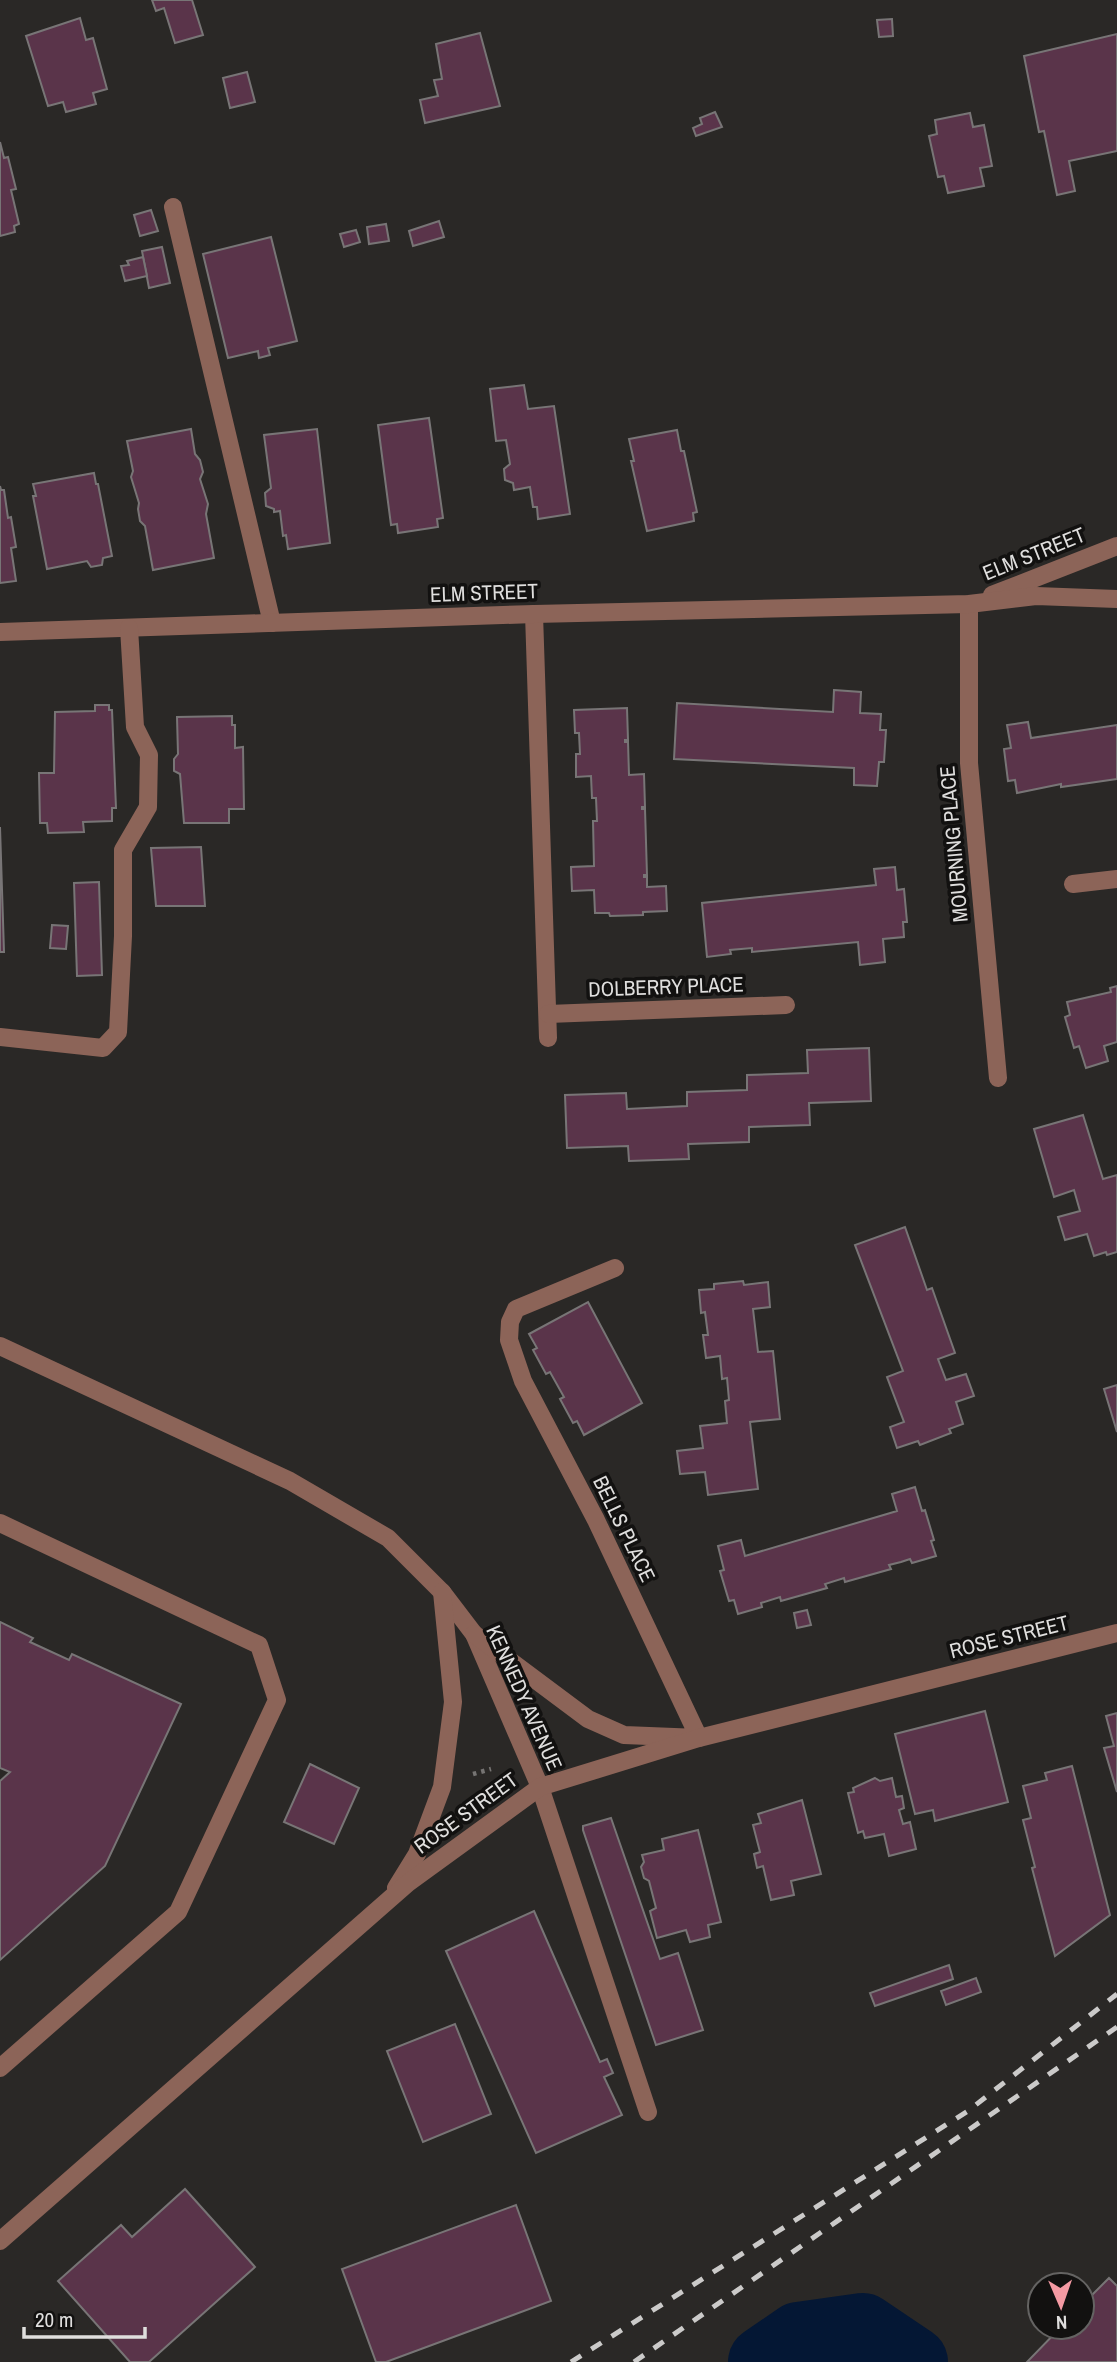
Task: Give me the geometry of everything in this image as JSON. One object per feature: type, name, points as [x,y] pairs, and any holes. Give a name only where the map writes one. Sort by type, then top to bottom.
[{"type":"street","points":[[173,207],[272,623]]},
{"type":"street","name":"ELM STREET","points":[[969,604],[1117,546]]},
{"type":"street","name":"ELM STREET","points":[[0,632],[534,614],[969,604],[1036,596],[1117,598]]},
{"type":"street","name":"MOURNING PLACE","points":[[969,604],[969,763],[998,1078]]},
{"type":"street","points":[[534,614],[548,1038]]},
{"type":"street","points":[[0,1037],[103,1048],[118,1032],[123,936],[123,850],[148,807],[149,755],[135,727],[129,628]]},
{"type":"street","points":[[1073,884],[1117,879]]},
{"type":"street","name":"DOLBERRY PLACE","points":[[548,1014],[786,1006]]},
{"type":"street","name":"BELLS PLACE","points":[[615,1268],[516,1309],[510,1322],[509,1340],[523,1381],[596,1520],[699,1738]]},
{"type":"street","name":"KENNEDY AVENUE","points":[[0,1346],[290,1481],[388,1538],[442,1592],[474,1634],[540,1787],[648,2112]]},
{"type":"street","points":[[0,1523],[259,1645],[277,1700],[178,1912],[0,2068]]},
{"type":"street","points":[[388,1901],[417,1854],[442,1787],[453,1702],[442,1592]]},
{"type":"street","name":"ROSE STREET","points":[[0,2241],[408,1883],[540,1787],[699,1738],[1117,1633]]},
{"type":"street","points":[[474,1634],[588,1719],[624,1735],[699,1738]]},
{"type":"building","points":[[152,0],[192,0],[203,35],[175,43],[164,8],[156,11]]},
{"type":"building","points":[[80,18],[86,40],[93,38],[107,89],[93,93],[96,104],[66,112],[63,102],[48,106],[26,36]]},
{"type":"building","points":[[892,19],[893,36],[879,37],[877,20]]},
{"type":"building","points":[[480,33],[500,106],[425,123],[420,100],[438,96],[434,80],[442,79],[436,44]]},
{"type":"building","points":[[1117,34],[1117,151],[1069,161],[1075,191],[1057,195],[1044,131],[1039,132],[1024,56]]},
{"type":"building","points":[[247,72],[255,102],[230,108],[223,78]]},
{"type":"building","points":[[715,112],[722,127],[696,136],[693,128],[702,124],[700,118]]},
{"type":"building","points":[[970,113],[973,127],[984,125],[992,166],[980,168],[984,186],[948,193],[944,176],[938,177],[929,136],[937,134],[935,120]]},
{"type":"building","points":[[0,142],[4,158],[8,157],[16,189],[11,190],[19,224],[14,226],[15,232],[0,236]]},
{"type":"building","points":[[151,210],[158,231],[140,236],[134,215]]},
{"type":"building","points":[[439,221],[444,237],[413,246],[409,231]]},
{"type":"building","points":[[386,224],[389,241],[369,244],[367,227]]},
{"type":"building","points":[[356,230],[360,242],[344,247],[340,234]]},
{"type":"building","points":[[271,237],[297,341],[268,348],[270,355],[259,358],[258,351],[228,358],[203,254]]},
{"type":"building","points":[[162,247],[170,283],[149,288],[142,251]]},
{"type":"building","points":[[143,257],[147,276],[125,281],[121,266],[129,265],[127,261]]},
{"type":"building","points":[[524,385],[528,409],[554,406],[570,514],[538,519],[530,487],[514,490],[513,483],[505,480],[504,469],[510,464],[506,440],[496,441],[490,389]]},
{"type":"building","points":[[429,418],[443,518],[437,519],[438,527],[398,533],[397,524],[391,525],[378,425]]},
{"type":"building","points":[[191,429],[195,454],[200,460],[203,472],[200,479],[208,504],[206,514],[214,558],[153,570],[145,526],[140,521],[139,503],[131,477],[133,471],[127,441]]},
{"type":"building","points":[[317,429],[330,543],[288,549],[286,535],[283,536],[280,511],[274,512],[274,509],[266,506],[265,493],[271,488],[264,435]]},
{"type":"building","points":[[677,430],[697,512],[693,513],[694,521],[647,531],[631,461],[634,461],[629,439]]},
{"type":"building","points":[[94,473],[112,556],[103,558],[102,565],[91,567],[87,561],[47,569],[33,484]]},
{"type":"building","points":[[0,486],[1,490],[4,490],[8,518],[11,517],[16,547],[11,548],[16,581],[0,583]]},
{"type":"building","points":[[834,690],[861,692],[860,713],[881,714],[880,730],[886,730],[884,762],[879,762],[877,786],[854,785],[854,768],[674,759],[677,703],[833,712]]},
{"type":"building","points":[[95,705],[109,705],[109,710],[112,710],[116,808],[112,808],[112,821],[83,822],[84,832],[48,833],[47,823],[40,823],[39,773],[54,773],[55,712],[95,711]]},
{"type":"building","points":[[627,708],[628,740],[625,742],[628,742],[629,775],[644,774],[645,807],[642,809],[645,809],[647,875],[644,877],[647,877],[647,887],[666,886],[667,911],[610,916],[609,913],[595,913],[594,890],[572,891],[571,867],[594,866],[593,821],[597,821],[591,776],[576,777],[576,754],[580,754],[579,733],[575,733],[574,710]]},
{"type":"building","points":[[232,716],[232,725],[235,725],[235,748],[243,747],[244,809],[229,809],[229,823],[184,823],[180,774],[174,771],[174,759],[178,754],[177,717]]},
{"type":"building","points":[[1028,722],[1031,738],[1117,725],[1117,779],[1061,787],[1061,784],[1017,793],[1015,780],[1008,781],[1004,749],[1011,748],[1007,725]]},
{"type":"building","points":[[0,827],[4,952],[0,952]]},
{"type":"building","points":[[201,847],[205,906],[156,906],[151,848]]},
{"type":"building","points":[[895,867],[897,890],[904,889],[907,922],[903,922],[904,937],[883,939],[885,962],[860,965],[858,942],[752,952],[752,948],[730,950],[731,954],[707,957],[702,903],[876,885],[874,869]]},
{"type":"building","points":[[99,882],[102,975],[77,976],[74,883]]},
{"type":"building","points":[[52,925],[68,926],[66,949],[50,948]]},
{"type":"building","points":[[1117,986],[1117,1042],[1104,1046],[1108,1061],[1086,1068],[1079,1046],[1074,1048],[1065,1017],[1070,1015],[1067,1002],[1111,992],[1110,988]]},
{"type":"building","points":[[869,1048],[871,1101],[809,1103],[810,1125],[749,1127],[749,1142],[688,1144],[689,1159],[629,1161],[628,1146],[567,1148],[565,1095],[626,1093],[627,1109],[687,1106],[687,1092],[747,1090],[747,1075],[808,1073],[807,1050]]},
{"type":"building","points":[[1083,1115],[1103,1179],[1117,1175],[1117,1252],[1107,1255],[1106,1252],[1094,1256],[1087,1234],[1065,1240],[1058,1217],[1080,1211],[1074,1190],[1054,1197],[1034,1129]]},
{"type":"building","points":[[905,1227],[927,1290],[932,1288],[955,1353],[938,1359],[946,1380],[966,1374],[974,1396],[956,1402],[963,1424],[949,1429],[951,1433],[920,1445],[918,1441],[897,1448],[890,1427],[904,1422],[887,1377],[903,1371],[855,1245]]},
{"type":"building","points":[[743,1281],[744,1285],[768,1282],[770,1307],[753,1309],[758,1352],[773,1351],[780,1419],[750,1422],[758,1489],[708,1495],[705,1472],[680,1474],[677,1451],[703,1448],[700,1426],[727,1423],[727,1378],[722,1379],[720,1356],[706,1358],[703,1335],[708,1335],[705,1312],[701,1313],[699,1290],[714,1289],[714,1284]]},
{"type":"building","points":[[588,1302],[642,1403],[584,1435],[577,1421],[573,1423],[560,1399],[564,1397],[550,1372],[546,1374],[533,1350],[537,1348],[529,1334]]},
{"type":"building","points":[[1117,1385],[1117,1432],[1104,1389]]},
{"type":"building","points":[[915,1487],[922,1511],[925,1510],[936,1556],[912,1563],[910,1559],[889,1565],[891,1569],[845,1582],[844,1578],[825,1584],[827,1588],[781,1601],[780,1597],[761,1603],[762,1607],[738,1614],[734,1600],[729,1601],[720,1571],[724,1570],[718,1546],[741,1540],[745,1556],[897,1511],[892,1494]]},
{"type":"building","points":[[807,1610],[811,1625],[797,1628],[794,1613]]},
{"type":"building","points":[[0,1622],[33,1638],[30,1642],[69,1660],[72,1654],[181,1704],[105,1866],[0,1960],[0,1781],[10,1772],[0,1768]]},
{"type":"building","points":[[985,1711],[1008,1802],[935,1821],[933,1810],[915,1814],[895,1734]]},
{"type":"building","points":[[1117,1713],[1117,1792],[1104,1748],[1114,1746],[1106,1716]]},
{"type":"building","points":[[310,1764],[359,1788],[334,1844],[284,1822]]},
{"type":"building","points":[[1072,1766],[1110,1915],[1055,1956],[1032,1868],[1035,1867],[1023,1820],[1031,1818],[1023,1786],[1047,1780],[1045,1773]]},
{"type":"building","points":[[875,1778],[880,1781],[892,1778],[896,1797],[902,1796],[904,1808],[899,1810],[903,1824],[910,1822],[916,1849],[889,1856],[884,1834],[865,1838],[863,1831],[858,1833],[848,1793]]},
{"type":"building","points":[[802,1800],[821,1874],[791,1881],[794,1895],[771,1900],[763,1866],[757,1868],[754,1854],[760,1852],[753,1825],[761,1823],[758,1814]]},
{"type":"building","points":[[611,1818],[660,1959],[678,1953],[703,2030],[656,2045],[583,1830],[583,1826]]},
{"type":"building","points":[[698,1830],[721,1922],[708,1925],[710,1937],[690,1942],[686,1930],[657,1938],[650,1911],[656,1908],[649,1881],[644,1878],[641,1867],[644,1862],[642,1855],[664,1850],[662,1839]]},
{"type":"building","points":[[534,1911],[600,2062],[607,2059],[613,2073],[604,2077],[622,2115],[536,2153],[446,1951]]},
{"type":"building","points":[[949,1965],[953,1979],[875,2006],[870,1993]]},
{"type":"building","points":[[976,1978],[981,1992],[946,2005],[941,1991]]},
{"type":"building","points":[[455,2024],[491,2114],[423,2142],[387,2051]]},
{"type":"building","points":[[185,2189],[255,2267],[149,2362],[130,2362],[58,2281],[121,2225],[132,2237]]},
{"type":"building","points":[[516,2205],[551,2301],[386,2362],[376,2362],[342,2269]]},
{"type":"building","points":[[1109,2278],[1117,2286],[1117,2362],[1027,2362],[1047,2341],[1096,2341],[1096,2291]]},
{"type":"waterway","points":[[764,2362],[799,2338],[863,2329],[912,2362]]},
{"type":"railway","points":[[571,2362],[968,2111],[1117,1994]]},
{"type":"railway","points":[[634,2362],[1117,2027]]}]
